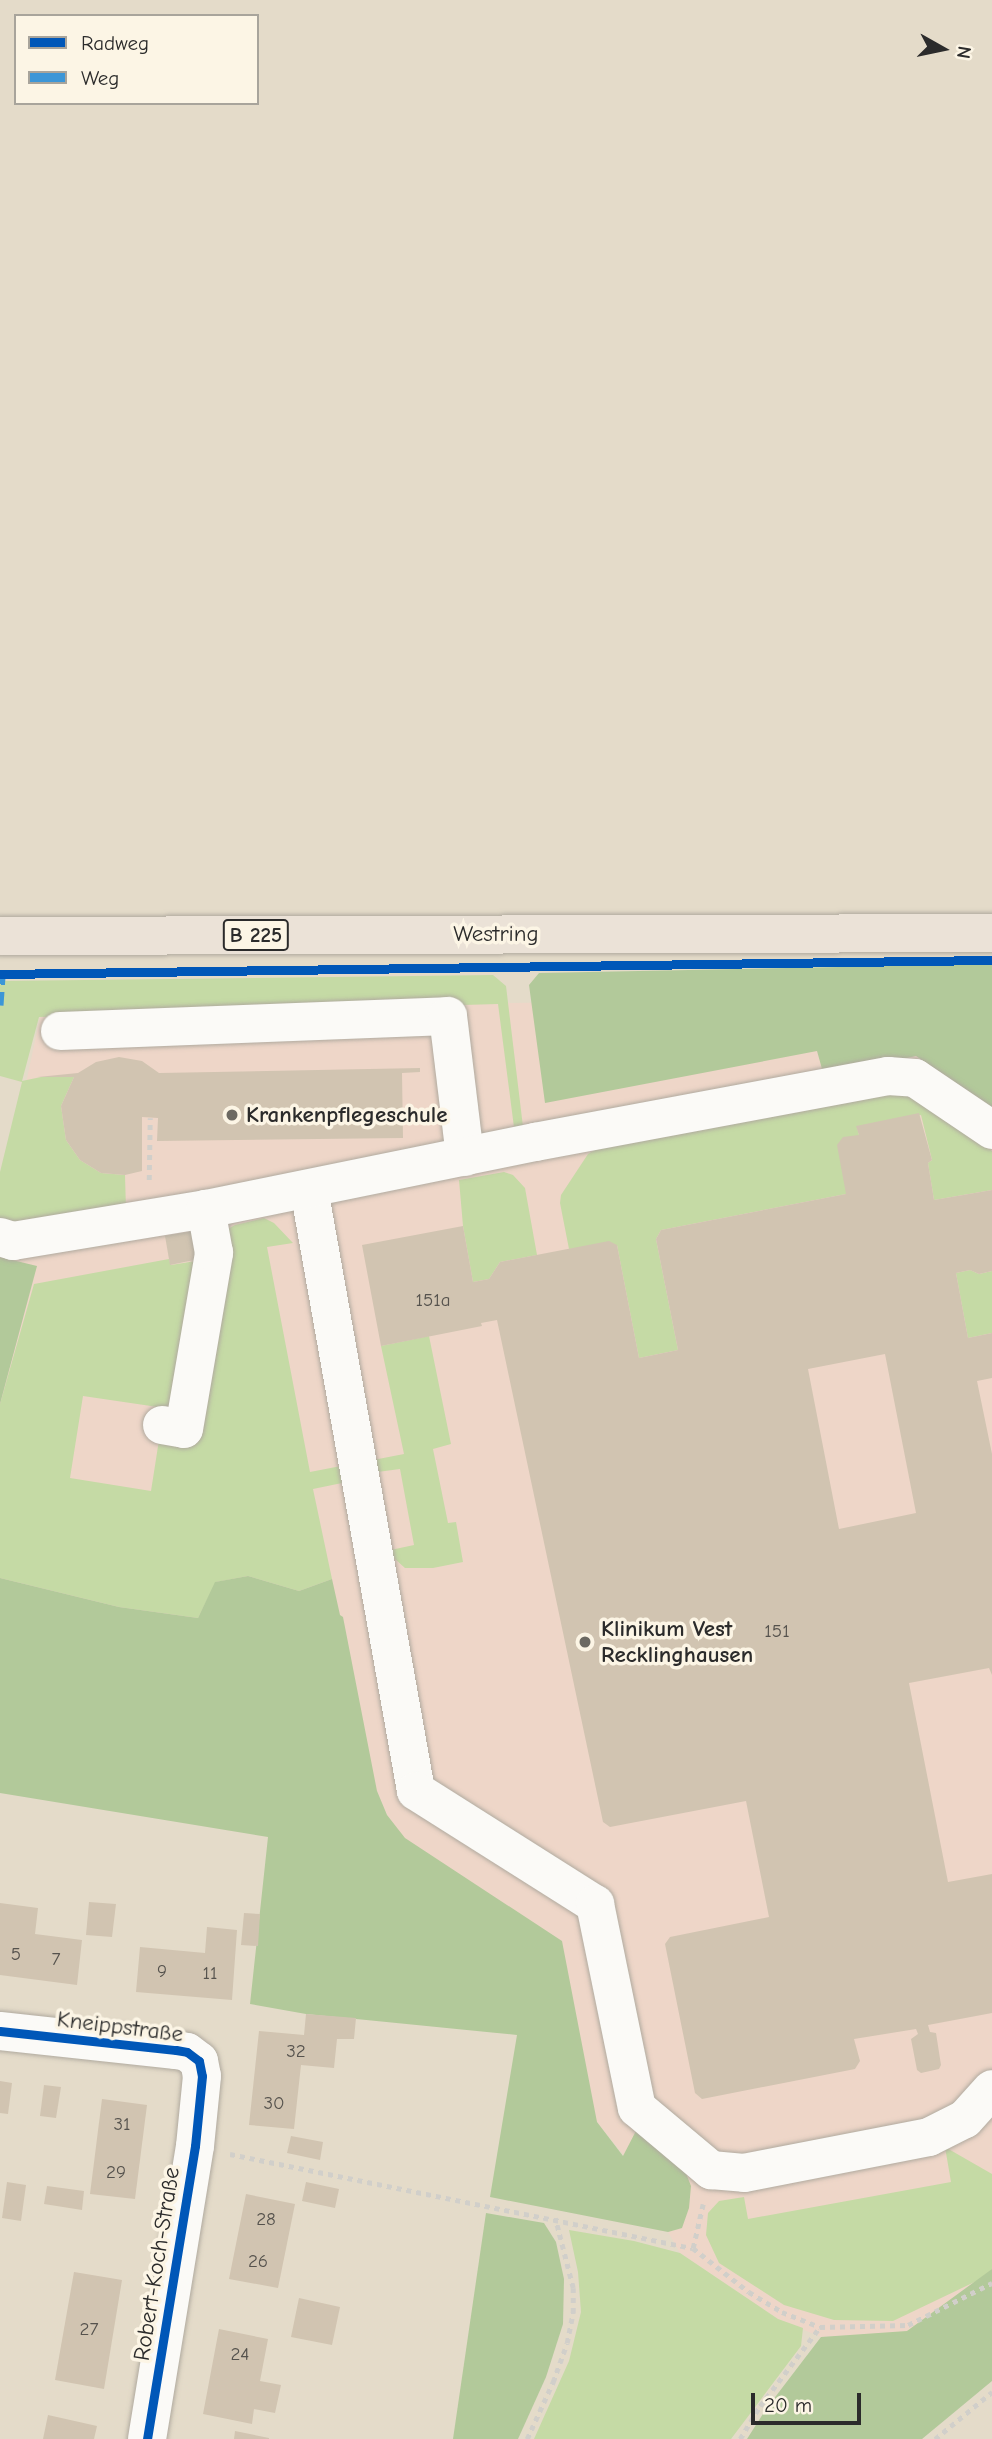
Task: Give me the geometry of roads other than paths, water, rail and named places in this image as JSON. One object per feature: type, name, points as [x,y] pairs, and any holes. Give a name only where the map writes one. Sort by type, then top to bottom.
[{"type":"main road","name":"Westring","points":[[0,936],[992,933]]},
{"type":"street","points":[[60,1031],[448,1016],[465,1157]]},
{"type":"street","points":[[0,1237],[13,1241],[206,1209],[888,1076],[915,1078],[992,1130]]},
{"type":"street","points":[[309,1189],[416,1791],[595,1904],[637,2108],[710,2170],[744,2173],[929,2137],[965,2119],[992,2089]]},
{"type":"street","points":[[162,1425],[184,1430],[214,1253],[206,1209]]},
{"type":"street","name":"Kneippstraße","points":[[0,2031],[187,2052],[200,2061],[200,2095]]},
{"type":"street","name":"Robert-Koch-Straße","points":[[147,2439],[195,2147],[200,2095]]},
{"type":"place","name":"Krankenpflegeschule","points":[[232,1115]]},
{"type":"place","name":"Klinikum Vest Recklinghausen","points":[[585,1642]]}]
